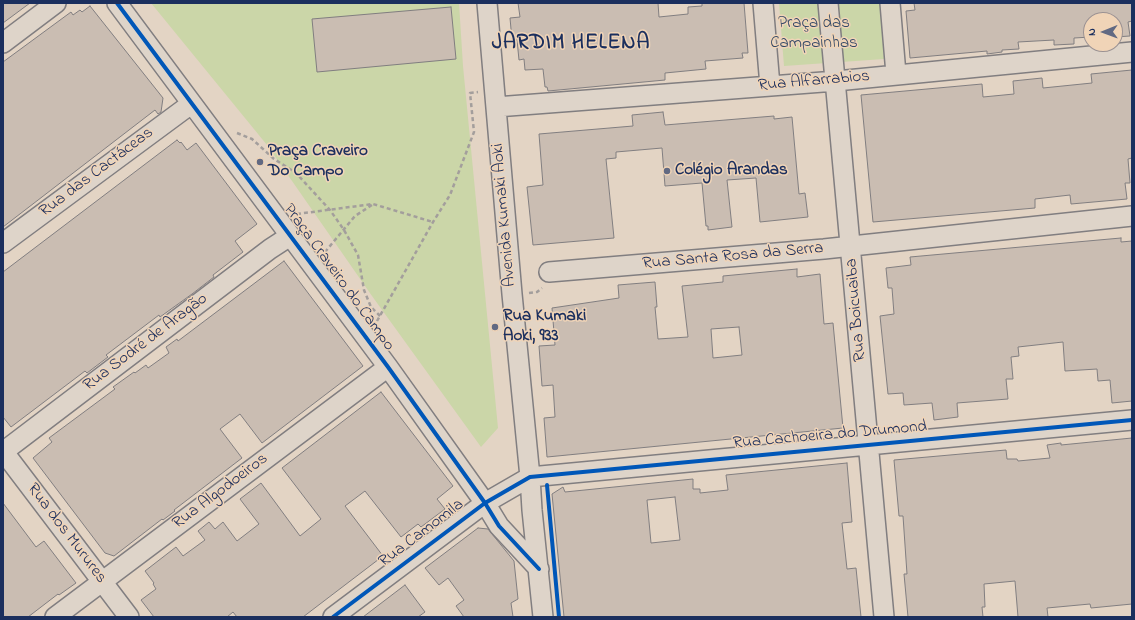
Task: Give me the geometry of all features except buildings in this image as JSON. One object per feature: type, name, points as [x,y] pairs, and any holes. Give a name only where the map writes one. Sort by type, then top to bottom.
[{"type":"street","points":[[3,43],[56,3]]},
{"type":"street","name":"Praça Craveiro do Campo","points":[[117,3],[388,367],[499,526],[539,569]]},
{"type":"street","name":"Avenida Kumaki Aoki","points":[[487,3],[512,294],[543,617]]},
{"type":"street","points":[[763,3],[770,86]]},
{"type":"street","name":"Rua Boicuaiba","points":[[828,3],[884,617]]},
{"type":"street","points":[[890,3],[896,74]]},
{"type":"street","name":"Rua Alfarrabios","points":[[495,99],[770,86],[1132,52]]},
{"type":"street","name":"Rua das Cactáceas","points":[[3,243],[191,104]]},
{"type":"street","name":"Rua Santa Rosa da Serra","points":[[549,272],[851,246],[1132,216]]},
{"type":"street","name":"Rua Sodré de Aragão","points":[[3,452],[290,236]]},
{"type":"street","name":"Rua Algodoeiros","points":[[54,617],[103,582],[388,367]]},
{"type":"street","name":"Rua Cachoeira do Drumond","points":[[530,477],[1132,420]]},
{"type":"street","name":"Rua dos Murures","points":[[3,452],[129,617]]},
{"type":"street","name":"Rua Camomila","points":[[333,617],[484,503],[530,477]]},
{"type":"path","points":[[367,339],[450,194],[474,132],[470,93],[495,99]]},
{"type":"path","points":[[236,133],[252,139],[274,159],[296,173],[330,210],[344,230],[358,256],[364,290],[371,307],[380,316]]},
{"type":"path","points":[[277,217],[373,204],[433,222]]},
{"type":"path","points":[[313,266],[355,216],[373,204]]},
{"type":"path","points":[[512,294],[537,292],[543,287],[545,275],[549,272]]},
{"type":"green space","name":"Praça Craveiro do Campo","points":[[151,3],[459,3],[463,66],[498,428],[481,447],[372,296],[267,145]]},
{"type":"green space","name":"Praça das Campainhas","points":[[779,3],[880,3],[884,59],[784,66]]},
{"type":"cycle path","points":[[117,3],[388,367],[485,503],[499,526],[539,569]]},
{"type":"cycle path","points":[[333,617],[485,503],[530,477],[1132,420]]},
{"type":"cycle path","points":[[547,485],[559,617]]},
{"type":"place","name":"Praça Craveiro Do Campo","points":[[260,162]]},
{"type":"place","name":"Colégio Arandas","points":[[667,171]]},
{"type":"place","name":"Rua Kumaki Aoki, 933","points":[[495,327]]},
{"type":"district","name":"JARDIM HELENA","points":[[571,45]]}]
